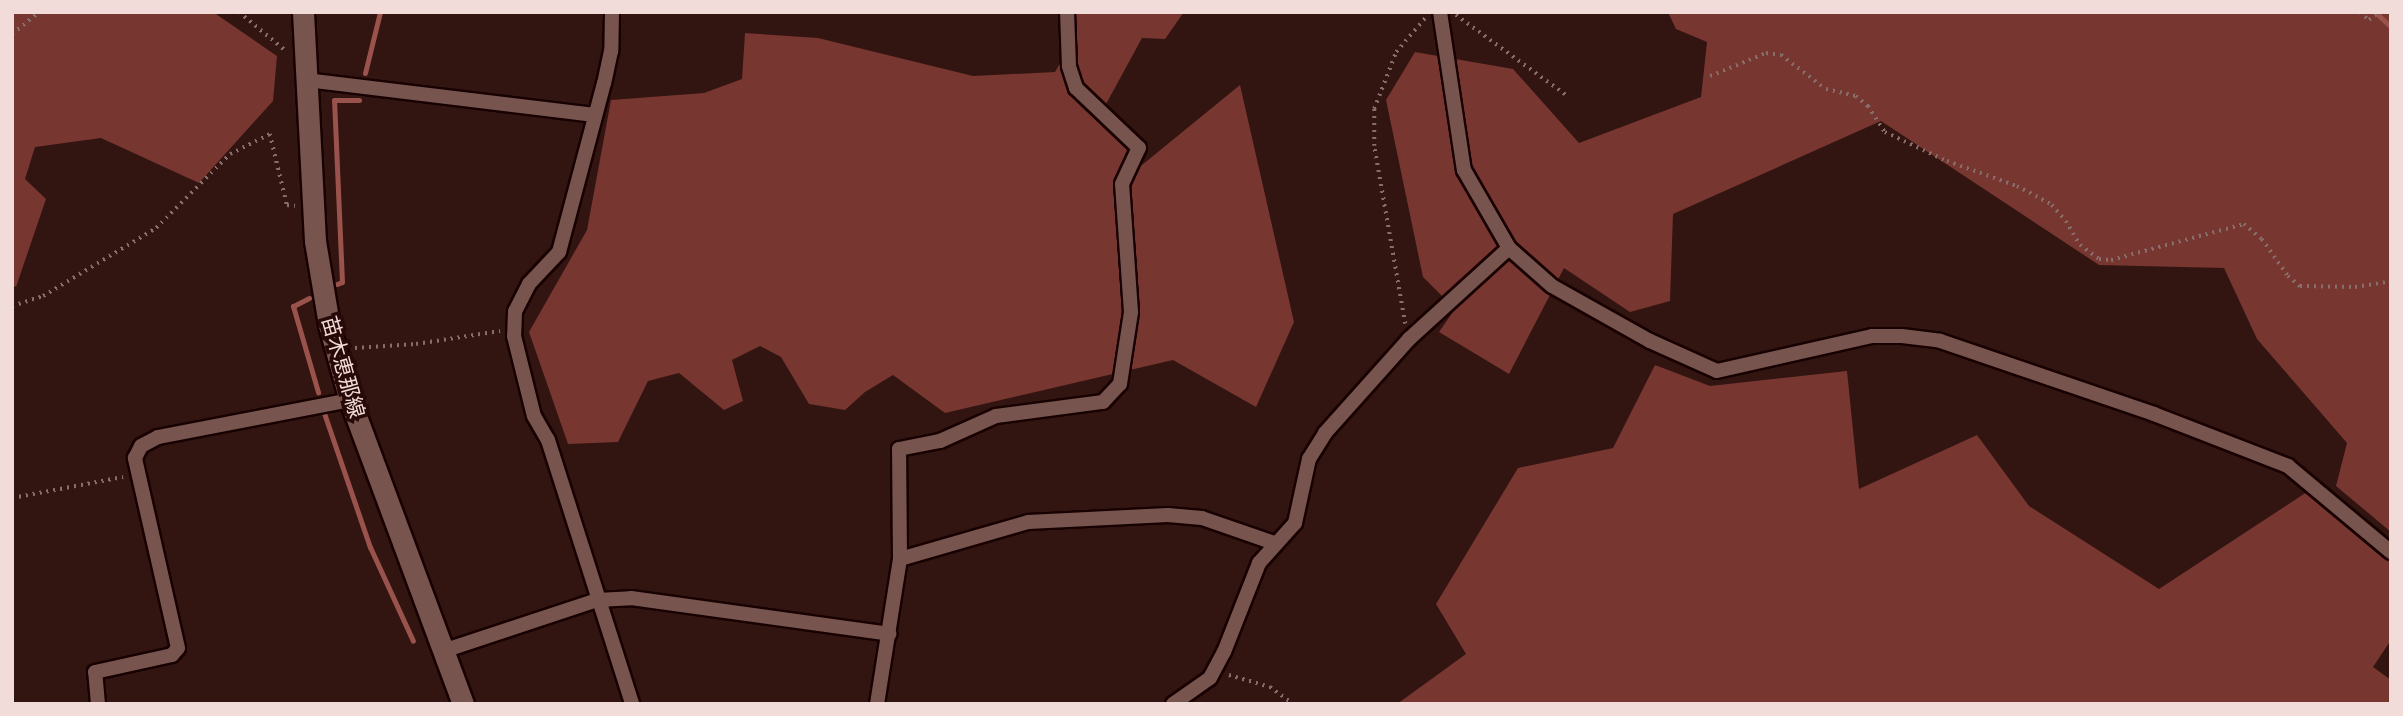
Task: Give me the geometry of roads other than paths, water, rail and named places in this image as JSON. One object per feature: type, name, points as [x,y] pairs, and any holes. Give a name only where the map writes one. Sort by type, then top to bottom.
[{"type":"main road","name":"苗木恵那線","points":[[303,12],[315,241],[336,353],[350,400],[463,704]]},
{"type":"street","points":[[612,12],[611,51],[583,169],[559,252],[529,284],[515,311],[514,331],[522,376],[534,416],[548,440],[632,704]]},
{"type":"street","points":[[877,704],[900,559],[899,449],[940,441],[996,416],[1103,402],[1120,384],[1131,312],[1122,184],[1139,148],[1076,88],[1069,66],[1067,12]]},
{"type":"street","points":[[1440,12],[1464,170],[1509,248],[1552,286],[1650,341],[1717,371],[1871,336],[1902,335],[1940,341],[2154,414],[2288,466],[2391,552]]},
{"type":"street","points":[[306,80],[594,115]]},
{"type":"street","points":[[1173,704],[1204,683],[1214,672],[1259,563],[1274,543],[1290,532],[1295,523],[1309,459],[1315,446],[1409,339],[1509,248]]},
{"type":"street","points":[[98,704],[95,672],[172,655],[178,649],[135,457],[141,446],[158,437],[350,400]]},
{"type":"street","points":[[900,559],[1028,522],[1168,515],[1202,518],[1274,543]]},
{"type":"street","points":[[443,651],[597,600],[631,598],[890,634]]},
{"type":"waterway","points":[[365,73],[380,12]]},
{"type":"waterway","points":[[2375,12],[2391,27]]},
{"type":"waterway","points":[[337,284],[342,282],[334,100],[359,100]]},
{"type":"waterway","points":[[309,298],[293,306],[318,392]]},
{"type":"waterway","points":[[324,413],[370,547],[413,641]]}]
